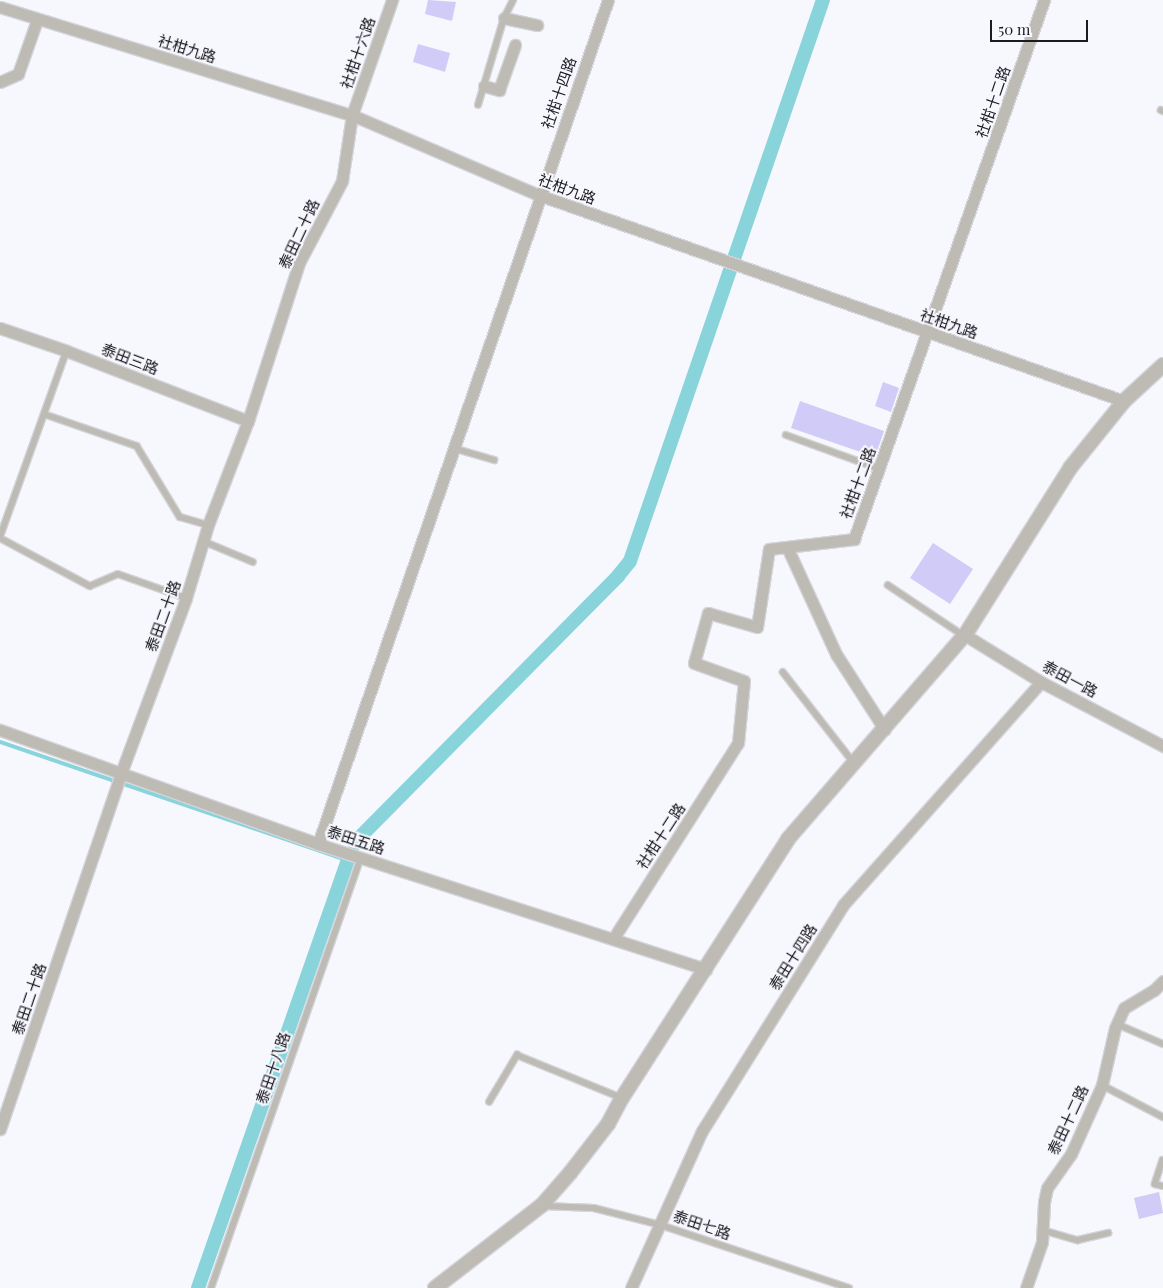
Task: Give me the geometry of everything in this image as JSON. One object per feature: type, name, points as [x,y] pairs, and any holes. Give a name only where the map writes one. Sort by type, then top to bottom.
[{"type":"street","name":"社柑十六路","points":[[352,115],[392,0]]},
{"type":"street","name":"社柑十四路","points":[[318,844],[539,195],[608,0]]},
{"type":"street","name":"社柑十二路","points":[[613,939],[738,744],[744,682],[694,663],[708,613],[757,627],[770,549],[854,539],[1044,0]]},
{"type":"street","name":"社柑九路","points":[[0,7],[37,20],[352,115],[539,195],[1124,401]]},
{"type":"street","points":[[504,18],[537,25]]},
{"type":"street","points":[[0,82],[18,74],[37,20]]},
{"type":"street","points":[[484,86],[499,90],[515,46]]},
{"type":"street","name":"泰田二十路","points":[[0,1129],[121,773],[186,598],[208,525],[248,421],[299,263],[342,180],[352,115]]},
{"type":"street","name":"泰田三路","points":[[0,328],[67,351],[248,421]]},
{"type":"street","points":[[435,1288],[542,1206],[608,1124],[622,1098],[788,839],[885,730],[965,635],[1070,468],[1124,401],[1163,365]]},
{"type":"street","points":[[787,547],[836,654],[885,730]]},
{"type":"street","name":"泰田一路","points":[[965,635],[1040,682],[1163,746]]},
{"type":"street","name":"泰田十四路","points":[[630,1288],[661,1225],[702,1131],[843,905],[1040,682]]},
{"type":"street","name":"泰田五路","points":[[0,730],[318,844],[706,969]]},
{"type":"street","name":"泰田十二路","points":[[1026,1288],[1042,1242],[1047,1188],[1071,1154],[1102,1085],[1117,1024],[1124,1008],[1154,990],[1163,981]]},
{"type":"lane","points":[[478,105],[504,18],[513,0]]},
{"type":"lane","points":[[67,351],[0,538],[90,586],[118,574],[186,598]]},
{"type":"lane","points":[[44,414],[136,446],[180,517],[208,525]]},
{"type":"lane","points":[[786,435],[880,469]]},
{"type":"lane","points":[[453,448],[494,460]]},
{"type":"lane","points":[[203,541],[253,562]]},
{"type":"lane","points":[[888,585],[965,635]]},
{"type":"lane","points":[[783,672],[855,764]]},
{"type":"lane","name":"泰田十八路","points":[[211,1288],[361,858]]},
{"type":"lane","points":[[1117,1024],[1163,1044]]},
{"type":"lane","points":[[489,1102],[517,1055],[622,1098]]},
{"type":"lane","points":[[1102,1085],[1163,1117]]},
{"type":"lane","points":[[1163,1160],[1155,1184],[1163,1186]]},
{"type":"lane","name":"泰田七路","points":[[542,1206],[594,1208],[661,1225],[849,1288]]},
{"type":"lane","points":[[1042,1230],[1078,1240],[1108,1233]]},
{"type":"building","points":[[428,0],[456,2],[452,21],[425,14]]},
{"type":"building","points":[[418,44],[450,53],[445,72],[413,62]]},
{"type":"building","points":[[883,382],[899,388],[891,412],[875,406]]},
{"type":"building","points":[[800,401],[884,431],[875,457],[791,428]]},
{"type":"building","points":[[933,543],[973,569],[950,604],[910,578]]},
{"type":"building","points":[[1159,1192],[1163,1213],[1139,1219],[1134,1198]]},
{"type":"waterway","points":[[355,844],[618,576],[630,561],[823,0]]},
{"type":"waterway","points":[[0,742],[347,860]]},
{"type":"waterway","points":[[198,1288],[348,859]]}]
